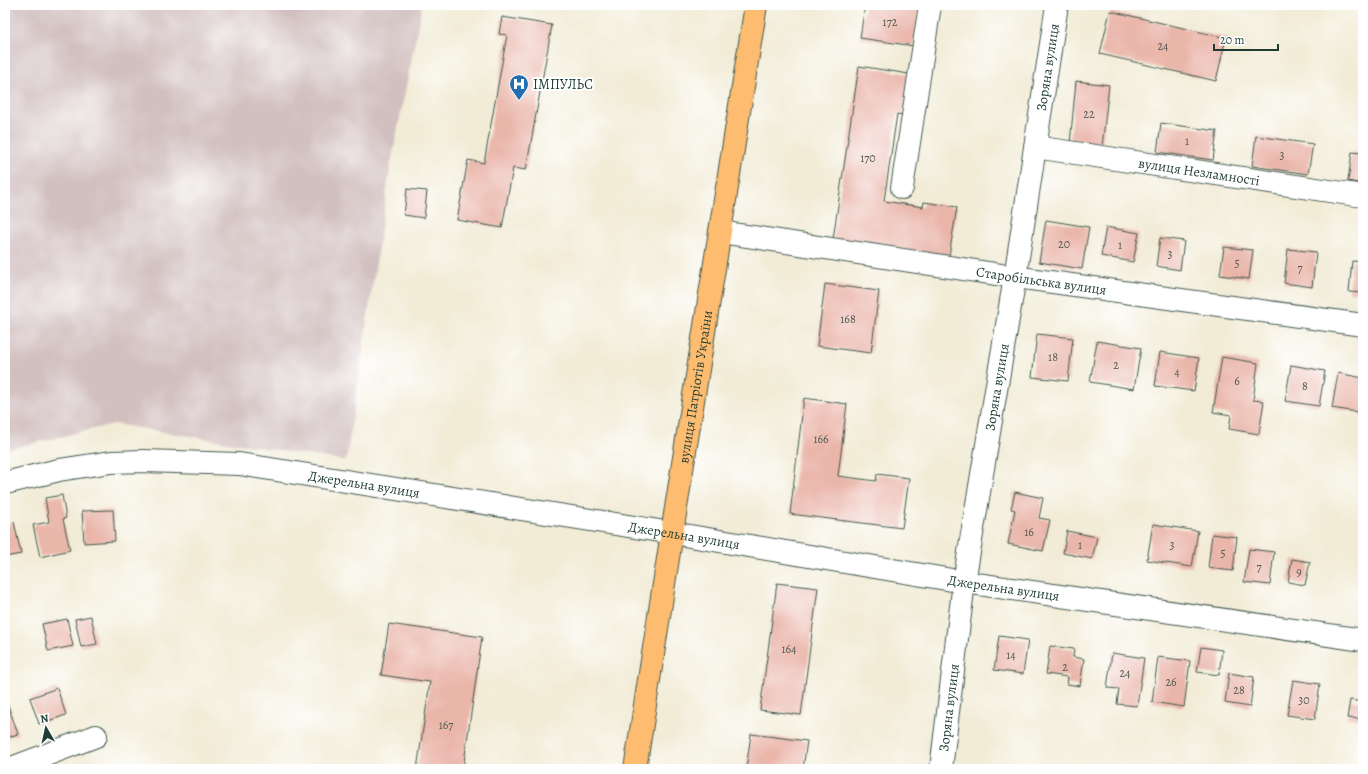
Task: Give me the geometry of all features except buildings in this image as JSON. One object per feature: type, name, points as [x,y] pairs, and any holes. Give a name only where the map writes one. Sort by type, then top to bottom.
[{"type":"main road","name":"вулиця Патріотів України","points":[[635,769],[756,5]]},
{"type":"street","points":[[902,188],[930,5]]},
{"type":"street","name":"Зоряна вулиця","points":[[941,769],[964,582],[1015,277],[1057,5]]},
{"type":"street","name":"вулиця Незламності","points":[[1035,147],[1363,196]]},
{"type":"street","name":"Старобільська вулиця","points":[[720,232],[1015,277],[1363,325]]},
{"type":"street","name":"Джерельна вулиця","points":[[5,483],[59,470],[111,462],[144,461],[239,464],[672,533],[964,582],[1363,640]]},
{"type":"street","points":[[9,769],[96,736]]},
{"type":"shaded area","points":[[5,5],[422,5],[391,163],[346,461],[114,424],[5,450]]},
{"type":"place","name":"ІМПУЛЬС","points":[[519,101]]}]
